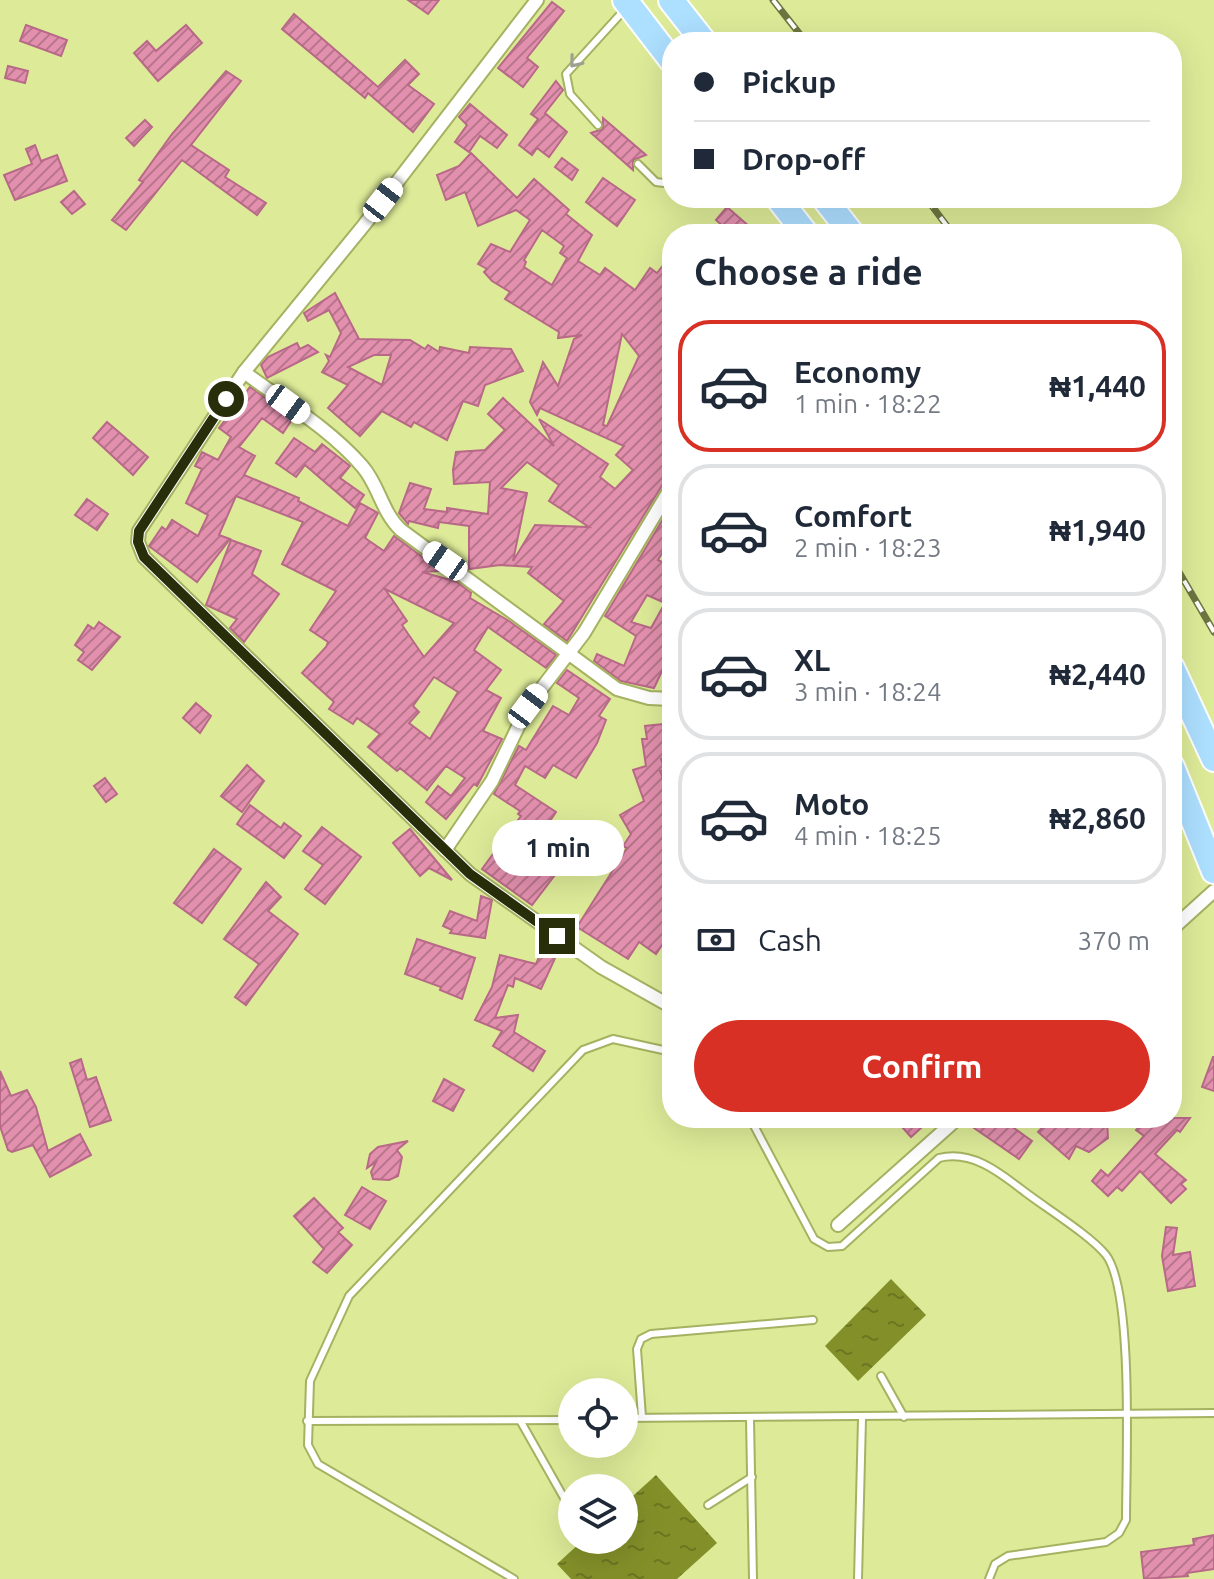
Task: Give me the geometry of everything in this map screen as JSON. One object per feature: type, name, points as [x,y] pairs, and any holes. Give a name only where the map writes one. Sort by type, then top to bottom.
[{"type":"highway","points":[[671,0],[696,32]]},
{"type":"highway","points":[[627,2],[662,48]]},
{"type":"highway","points":[[786,208],[798,224]]},
{"type":"highway","points":[[832,208],[844,224]]},
{"type":"highway","points":[[1182,690],[1214,759]]},
{"type":"highway","points":[[1182,792],[1214,871]]},
{"type":"street","points":[[537,0],[374,213],[244,372],[139,531],[141,549],[144,557],[470,874],[601,967],[662,1001]]},
{"type":"street","points":[[244,372],[331,435],[363,467],[375,483],[391,521],[401,530],[617,689],[662,699]]},
{"type":"street","points":[[445,850],[499,768],[528,706],[567,655],[662,502]]},
{"type":"street","points":[[1182,920],[1214,891]]},
{"type":"street","points":[[838,1225],[947,1128]]},
{"type":"lane","points":[[598,125],[570,94],[566,74],[627,2]]},
{"type":"lane","points":[[638,164],[656,182],[662,183]]},
{"type":"lane","points":[[514,1579],[318,1464],[308,1445],[310,1381],[349,1296],[583,1050],[613,1039],[662,1050]]},
{"type":"lane","points":[[755,1128],[814,1239],[828,1247],[842,1246],[939,1158],[956,1154],[979,1161],[1006,1177],[1107,1256],[1123,1299],[1126,1520],[1119,1533],[1106,1542],[1008,1556],[995,1564],[989,1579]]},
{"type":"lane","points":[[642,1417],[637,1349],[641,1339],[651,1334],[813,1320]]},
{"type":"lane","points":[[881,1376],[904,1417]]},
{"type":"lane","points":[[638,1417],[862,1419],[1214,1413]]},
{"type":"lane","points":[[750,1419],[753,1579]]},
{"type":"lane","points":[[858,1579],[862,1419]]},
{"type":"lane","points":[[307,1421],[558,1421]]},
{"type":"lane","points":[[521,1422],[558,1487]]},
{"type":"lane","points":[[708,1505],[752,1477]]},
{"type":"water","points":[[891,1279],[926,1315],[858,1381],[825,1346]]},
{"type":"water","points":[[656,1475],[717,1543],[677,1579],[571,1579],[557,1564],[568,1554],[638,1554],[638,1491]]},
{"type":"building","points":[[408,0],[439,0],[428,14]]},
{"type":"building","points":[[552,2],[564,11],[527,58],[538,67],[523,87],[498,68]]},
{"type":"building","points":[[294,14],[378,87],[405,60],[419,74],[408,85],[434,104],[413,132],[368,93],[365,98],[282,29]]},
{"type":"building","points":[[26,25],[67,40],[61,56],[20,41]]},
{"type":"building","points":[[186,25],[202,43],[158,81],[134,53],[147,41],[156,51]]},
{"type":"building","points":[[8,66],[28,71],[25,83],[5,78]]},
{"type":"building","points":[[226,71],[241,81],[191,145],[229,170],[225,177],[266,203],[257,215],[182,160],[126,230],[112,220],[143,182],[139,180],[172,134]]},
{"type":"building","points":[[556,81],[563,90],[545,113],[567,132],[549,157],[537,148],[532,155],[519,145],[538,119],[531,114]]},
{"type":"building","points":[[470,104],[507,135],[497,148],[480,136],[469,152],[455,142],[467,125],[459,117]]},
{"type":"building","points":[[603,118],[646,155],[633,160],[633,170],[591,133],[603,129]]},
{"type":"building","points":[[145,120],[152,127],[134,146],[126,138]]},
{"type":"building","points":[[35,145],[41,161],[57,155],[67,181],[15,200],[4,175],[32,164],[26,149]]},
{"type":"building","points":[[471,153],[517,198],[534,179],[569,210],[566,214],[592,235],[578,261],[600,275],[605,268],[635,290],[650,268],[657,273],[662,267],[662,485],[567,641],[544,624],[564,601],[528,573],[532,567],[500,565],[469,569],[469,526],[439,522],[438,528],[409,521],[408,524],[399,513],[410,483],[431,489],[424,509],[447,512],[447,508],[488,514],[490,482],[454,484],[453,470],[456,452],[485,450],[505,430],[488,414],[503,398],[554,446],[539,419],[608,464],[600,477],[615,489],[633,470],[616,455],[624,446],[540,408],[537,415],[530,402],[543,362],[558,386],[574,339],[582,335],[558,338],[559,332],[505,299],[510,292],[492,281],[484,272],[487,269],[478,264],[491,244],[510,252],[530,220],[516,210],[478,226],[465,192],[446,200],[437,175],[459,166]],"holes":[[[542,230],[564,246],[560,253],[567,258],[552,285],[524,267],[524,260]],[[622,334],[639,356],[607,426],[603,425]],[[527,462],[559,485],[549,501],[589,527],[535,525],[513,561],[527,493],[501,488]]]},
{"type":"building","points":[[562,158],[578,170],[572,180],[555,167]]},
{"type":"building","points":[[603,178],[635,200],[617,226],[586,202]]},
{"type":"building","points":[[74,191],[85,204],[72,214],[61,202]]},
{"type":"building","points":[[728,208],[747,224],[720,224],[716,220]]},
{"type":"building","points":[[335,293],[359,339],[410,340],[425,349],[428,345],[439,352],[440,347],[469,353],[470,347],[511,349],[523,371],[485,385],[478,406],[463,401],[447,440],[414,422],[411,427],[382,411],[360,436],[328,408],[348,385],[322,372],[329,361],[326,355],[330,357],[341,333],[329,310],[308,321],[304,313]],"holes":[[[374,355],[391,355],[382,385],[348,367]]]},
{"type":"building","points":[[297,343],[300,349],[308,345],[318,352],[267,378],[261,365],[268,357]]},
{"type":"building","points":[[250,387],[293,418],[283,433],[262,418],[239,447],[255,456],[244,475],[299,498],[298,501],[348,526],[360,503],[378,513],[365,538],[384,551],[394,536],[441,571],[422,572],[457,582],[471,593],[470,598],[556,655],[546,668],[488,627],[474,650],[501,670],[486,690],[501,698],[483,731],[502,739],[477,786],[474,784],[446,819],[426,802],[438,786],[451,796],[465,778],[446,766],[427,790],[400,768],[397,771],[368,747],[380,734],[357,718],[353,724],[329,709],[334,702],[302,673],[326,647],[328,642],[310,630],[336,591],[282,564],[303,522],[236,496],[219,535],[230,539],[197,582],[149,546],[162,527],[166,530],[172,520],[198,536],[208,515],[186,503],[202,469],[195,466],[202,452],[218,460],[231,437],[219,428]],"holes":[[[385,589],[454,623],[424,657],[402,625],[407,621]],[[434,677],[458,692],[430,739],[409,723],[419,712],[413,706]]]},
{"type":"building","points":[[107,422],[148,457],[133,475],[93,438]]},
{"type":"building","points":[[294,438],[315,452],[322,444],[350,466],[340,478],[364,495],[355,508],[305,465],[296,477],[276,463]]},
{"type":"building","points":[[87,499],[108,514],[97,530],[75,515]]},
{"type":"building","points":[[662,521],[662,553],[658,560],[662,562],[662,602],[647,595],[631,622],[651,628],[662,608],[662,671],[654,688],[621,681],[594,661],[597,654],[624,666],[636,636],[605,616]]},
{"type":"building","points":[[231,540],[261,551],[252,574],[279,594],[244,642],[230,628],[237,619],[206,605]]},
{"type":"building","points":[[99,622],[120,637],[92,670],[78,660],[84,652],[75,645],[88,625],[94,629]]},
{"type":"building","points":[[567,670],[610,699],[599,716],[606,720],[597,743],[576,778],[553,765],[545,778],[525,766],[515,785],[556,812],[528,854],[555,875],[532,905],[482,869],[521,816],[518,814],[520,811],[494,794],[519,746],[526,750],[553,706],[569,715],[579,698],[557,683]]},
{"type":"building","points":[[196,703],[211,716],[200,733],[183,718]]},
{"type":"building","points":[[662,724],[662,945],[656,954],[639,942],[628,959],[577,927],[627,848],[623,846],[631,834],[620,815],[644,801],[633,770],[646,766],[642,739],[647,739],[645,726]]},
{"type":"building","points":[[247,765],[264,781],[242,812],[221,796]]},
{"type":"building","points":[[105,778],[117,794],[106,802],[94,786]]},
{"type":"building","points":[[250,805],[281,828],[284,823],[301,836],[284,858],[237,824]]},
{"type":"building","points":[[322,827],[361,857],[325,904],[305,889],[323,865],[303,851]]},
{"type":"building","points":[[410,829],[452,880],[429,868],[420,876],[393,843]]},
{"type":"building","points":[[214,849],[241,869],[202,923],[174,903]]},
{"type":"building","points":[[266,882],[281,897],[268,911],[298,934],[246,1005],[235,997],[259,964],[224,939]]},
{"type":"building","points":[[481,896],[492,900],[485,938],[450,933],[452,930],[443,926],[450,911],[477,921]]},
{"type":"building","points":[[417,939],[475,958],[462,999],[440,990],[441,987],[405,974]]},
{"type":"building","points":[[542,950],[556,956],[541,989],[515,978],[513,987],[508,985],[495,1018],[518,1015],[514,1032],[545,1051],[533,1071],[493,1046],[502,1031],[475,1020],[492,987],[500,955],[536,964]]},
{"type":"building","points":[[1214,1057],[1214,1091],[1202,1087]]},
{"type":"building","points":[[81,1059],[87,1080],[96,1077],[111,1120],[90,1127],[70,1063]]},
{"type":"building","points":[[0,1071],[11,1096],[27,1090],[36,1107],[48,1151],[80,1134],[91,1155],[50,1177],[33,1145],[12,1152],[8,1150],[0,1126]]},
{"type":"building","points":[[444,1079],[464,1090],[453,1111],[433,1101]]},
{"type":"building","points":[[1182,1118],[1190,1118],[1180,1132],[1177,1130],[1155,1154],[1186,1180],[1181,1184],[1186,1189],[1171,1203],[1140,1171],[1122,1191],[1117,1187],[1108,1196],[1092,1181],[1101,1170],[1108,1176],[1144,1136],[1136,1130],[1182,1128]]},
{"type":"building","points":[[903,1128],[921,1128],[911,1137]]},
{"type":"building","points":[[974,1128],[1014,1128],[1032,1141],[1019,1159]]},
{"type":"building","points":[[1042,1128],[1107,1128],[1108,1138],[1089,1152],[1076,1146],[1069,1159],[1038,1132]]},
{"type":"building","points":[[408,1141],[397,1150],[402,1157],[398,1176],[389,1180],[373,1179],[371,1172],[376,1162],[367,1168],[370,1154],[378,1147]]},
{"type":"building","points":[[362,1187],[386,1201],[370,1229],[345,1215]]},
{"type":"building","points":[[314,1198],[343,1228],[338,1232],[352,1245],[327,1273],[313,1262],[324,1249],[294,1216]]},
{"type":"building","points":[[1166,1227],[1177,1228],[1173,1255],[1190,1252],[1195,1286],[1168,1291],[1162,1256]]},
{"type":"building","points":[[1214,1535],[1214,1569],[1187,1573],[1188,1576],[1144,1579],[1141,1552],[1194,1545],[1193,1539]]},
{"type":"railway","points":[[773,0],[798,32]]},
{"type":"railway","points":[[934,208],[946,224]]},
{"type":"railway","points":[[1182,577],[1214,632]]},
{"type":"route","points":[[226,399],[139,531],[138,542],[144,557],[331,735],[470,874],[557,936]]}]
